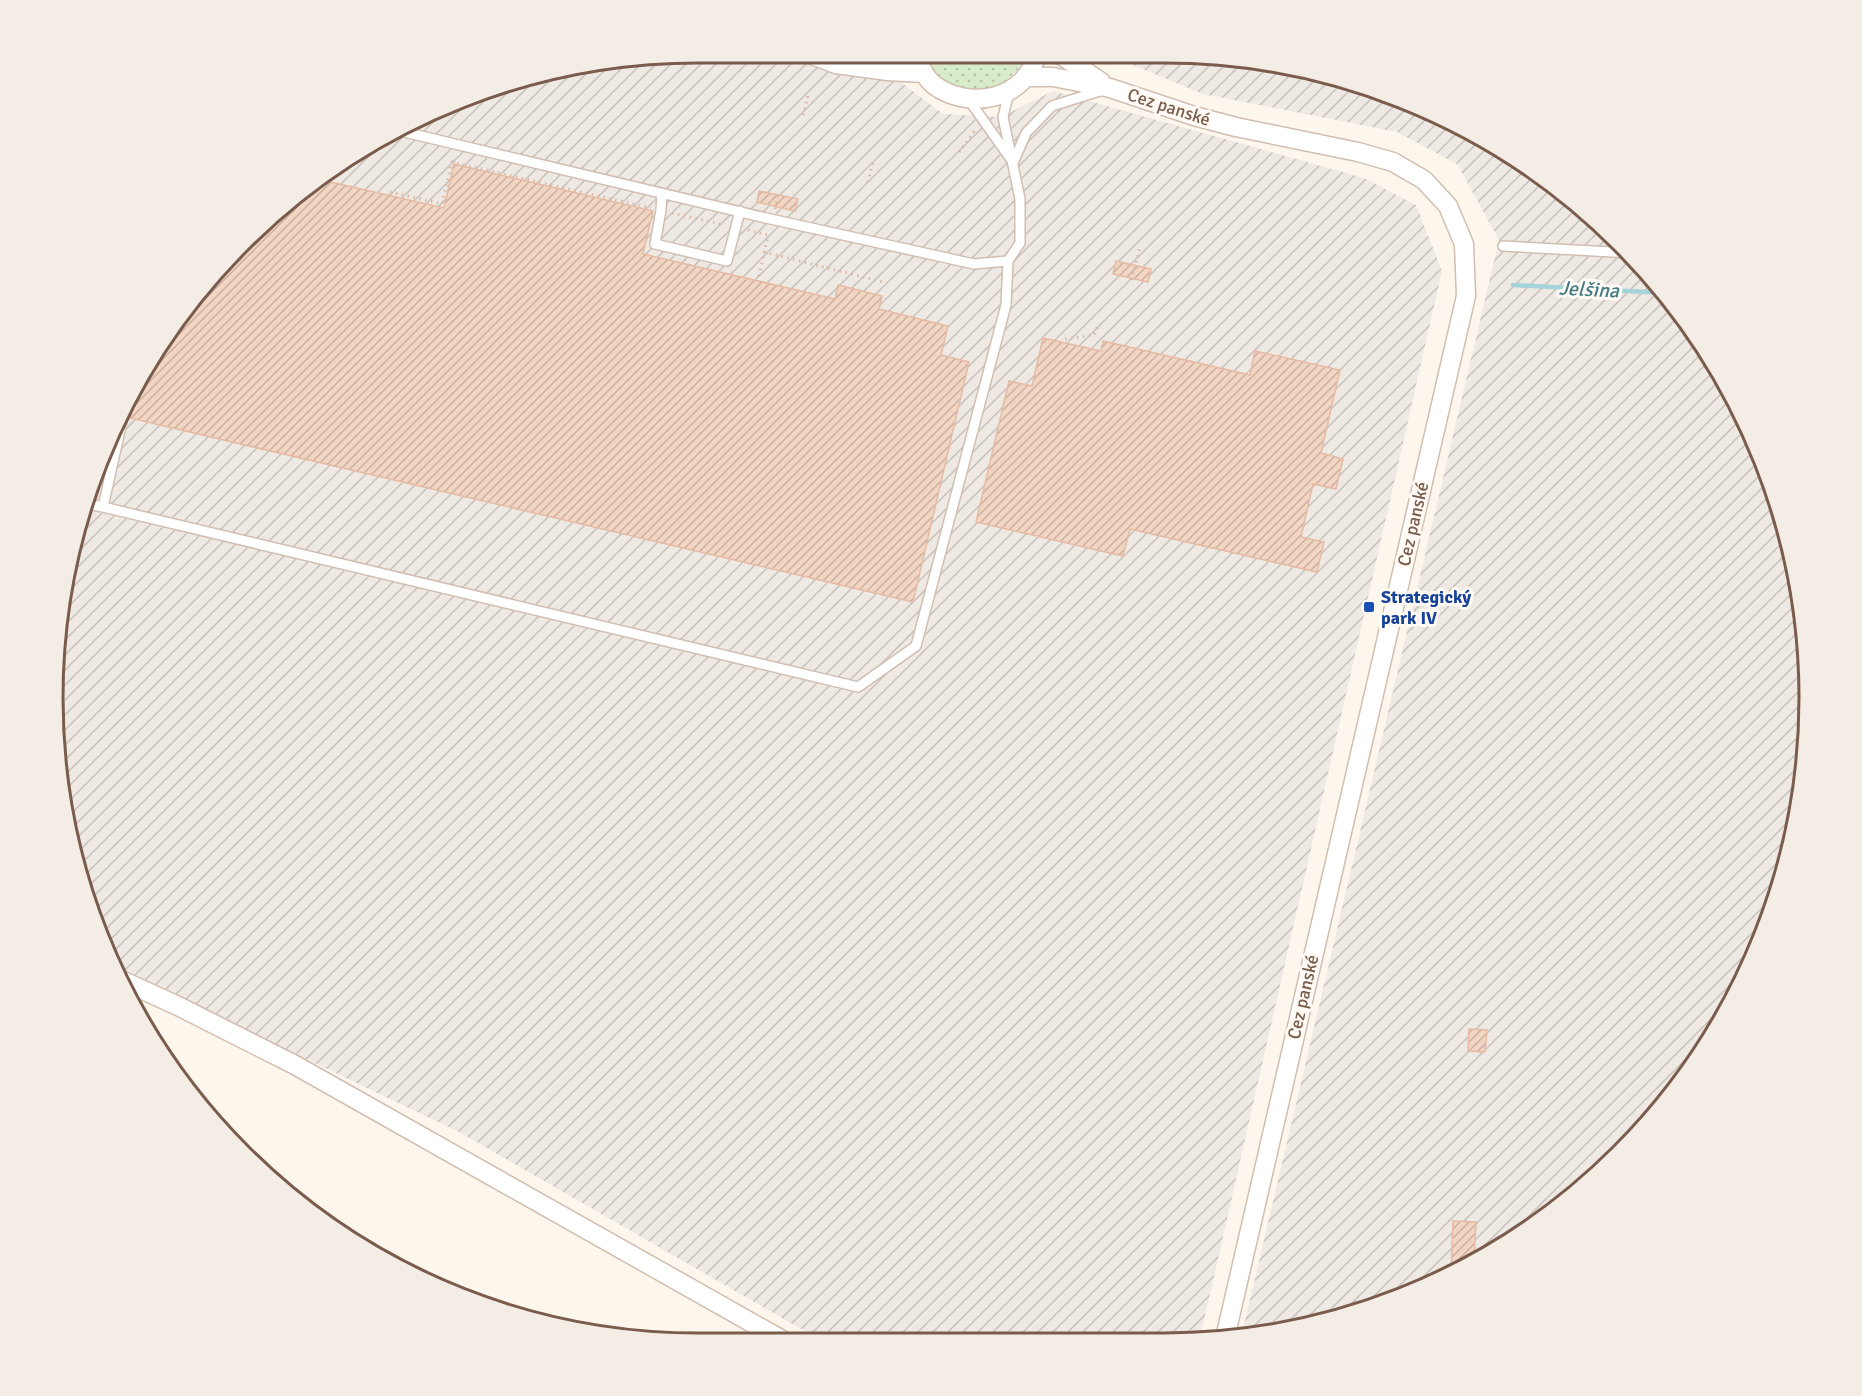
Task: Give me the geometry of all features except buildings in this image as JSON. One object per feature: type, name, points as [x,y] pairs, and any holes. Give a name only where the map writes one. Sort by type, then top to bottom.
[{"type":"street","points":[[833,63],[888,71],[924,73]]},
{"type":"street","points":[[920,63],[933,84],[950,94],[969,100],[990,98],[1009,91],[1025,77],[1033,63]]},
{"type":"street","name":"Cez panské","points":[[1073,63],[1110,88]]},
{"type":"street","name":"Cez panské","points":[[1025,77],[1053,76],[1110,88],[1225,124],[1358,152],[1393,162],[1424,180],[1448,206],[1464,244],[1466,296],[1227,1330]]},
{"type":"street","points":[[131,985],[295,1065],[769,1333]]},
{"type":"lane","points":[[1012,163],[1026,132],[1052,106],[1110,88]]},
{"type":"lane","points":[[94,505],[858,687],[916,646],[1006,305],[1008,261],[1020,243],[1020,199],[1003,117],[1009,91]]},
{"type":"lane","points":[[969,100],[987,122],[1012,163]]},
{"type":"lane","points":[[408,133],[974,264],[1008,261]]},
{"type":"lane","points":[[662,193],[655,244],[727,261],[740,211]]},
{"type":"lane","points":[[1503,246],[1616,252]]},
{"type":"lane","points":[[103,507],[118,439]]},
{"type":"path","points":[[803,115],[809,92]]},
{"type":"path","points":[[958,152],[978,126]]},
{"type":"path","points":[[390,192],[442,204],[452,162],[736,228],[769,233],[759,276]]},
{"type":"path","points":[[868,182],[873,162]]},
{"type":"path","points":[[1132,280],[1140,247]]},
{"type":"path","points":[[764,252],[883,282]]},
{"type":"path","points":[[1065,339],[1095,335],[1098,326]]},
{"type":"shaded area","points":[[888,63],[890,74],[943,114],[1001,117],[1053,91],[1364,178],[1416,205],[1442,271],[1201,1332],[808,1333],[459,1132],[125,972],[97,902],[75,822],[64,740],[64,656],[75,574],[97,494],[128,417],[148,380],[194,311],[249,249],[311,194],[380,148],[417,128],[455,111],[534,85],[574,75],[656,64]]},
{"type":"shaded area","points":[[1128,63],[1206,64],[1288,75],[1368,97],[1407,111],[1445,128],[1517,170],[1551,194],[1613,249],[1668,311],[1692,345],[1734,417],[1751,455],[1777,534],[1787,574],[1798,656],[1798,740],[1794,781],[1787,822],[1765,902],[1734,979],[1714,1016],[1668,1085],[1613,1147],[1583,1175],[1551,1202],[1482,1248],[1407,1285],[1368,1299],[1288,1321],[1243,1328],[1499,240],[1457,164],[1397,132],[1203,94]]},
{"type":"green space","points":[[930,63],[1021,63],[1005,81],[991,88],[975,90],[960,88],[946,81]]},
{"type":"waterway","name":"Jelšina","points":[[1513,285],[1652,292]]},
{"type":"place","name":"Strategický park IV","points":[[1369,607]]}]
